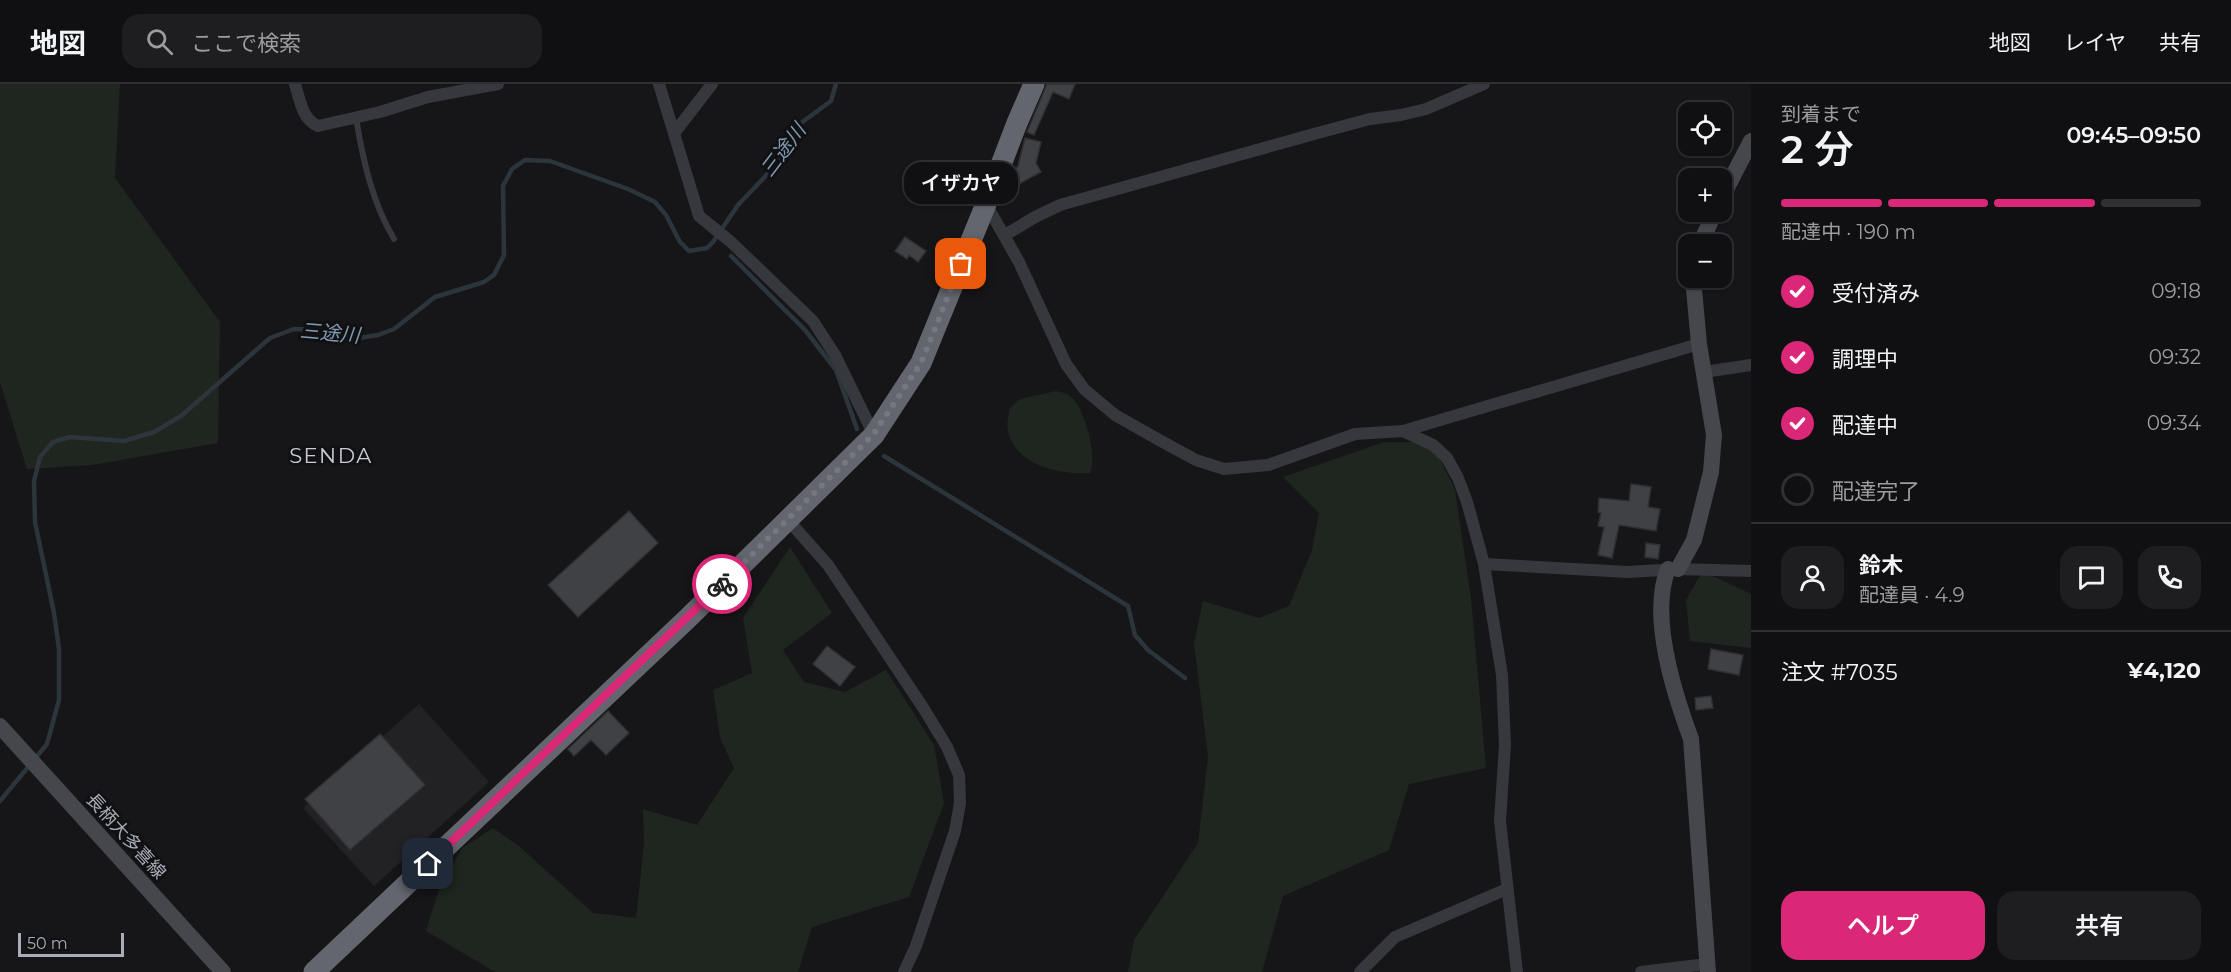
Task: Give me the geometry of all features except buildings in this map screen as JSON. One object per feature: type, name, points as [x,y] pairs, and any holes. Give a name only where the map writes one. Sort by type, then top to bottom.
[{"type":"highway","points":[[314,972],[687,619],[873,435],[921,363],[1034,84]]},
{"type":"street","points":[[295,84],[304,114],[310,122],[318,126],[475,86],[498,84]]},
{"type":"street","points":[[660,84],[699,216],[731,242],[813,321],[835,355],[873,435]]},
{"type":"street","points":[[675,132],[712,84]]},
{"type":"street","points":[[1005,235],[1035,217],[1081,199],[1370,119],[1401,116],[1426,109],[1484,84]]},
{"type":"street","points":[[1732,178],[1751,141]]},
{"type":"street","points":[[986,204],[1005,235],[1066,364],[1084,389],[1115,415],[1196,460],[1224,469],[1268,465],[1355,434],[1403,431],[1699,344]]},
{"type":"street","points":[[1641,972],[1708,968],[1691,739],[1681,711],[1666,650],[1661,614],[1673,569],[1694,540],[1712,472],[1714,435],[1699,344],[1695,288]]},
{"type":"street","points":[[1704,372],[1751,365]]},
{"type":"street","points":[[1403,431],[1433,445],[1447,458],[1467,502],[1484,564],[1502,675],[1504,745],[1500,821],[1517,972]]},
{"type":"street","points":[[788,520],[835,574],[924,709],[947,747],[958,775],[960,803],[953,837],[916,946],[904,972]]},
{"type":"street","points":[[1484,564],[1628,572],[1673,569],[1751,571]]},
{"type":"street","name":"長柄大多喜線","points":[[3,736],[60,791],[223,972]]},
{"type":"street","points":[[1360,972],[1395,937],[1507,889]]},
{"type":"lane","points":[[356,117],[362,156],[374,196],[380,214],[394,240]]},
{"type":"shaded area","points":[[0,84],[120,84],[115,178],[220,322],[218,443],[92,465],[27,469],[0,382]]},
{"type":"shaded area","points":[[1056,391],[1070,396],[1081,411],[1091,445],[1090,473],[1066,472],[1041,466],[1020,453],[1013,444],[1007,429],[1009,409],[1020,399]]},
{"type":"shaded area","points":[[1384,442],[1432,442],[1455,490],[1471,598],[1486,768],[1409,784],[1389,850],[1283,896],[1262,972],[1128,972],[1134,940],[1198,843],[1208,757],[1194,643],[1203,601],[1259,618],[1289,606],[1312,550],[1319,513],[1283,477]]},
{"type":"shaded area","points":[[790,547],[832,613],[783,650],[804,682],[845,692],[886,670],[934,745],[944,803],[909,897],[812,927],[798,972],[495,972],[426,931],[438,892],[462,848],[493,828],[519,846],[593,913],[636,918],[644,844],[643,809],[697,825],[734,768],[720,738],[713,690],[752,673],[743,618]]},
{"type":"shaded area","points":[[1701,574],[1715,577],[1751,594],[1751,648],[1690,641],[1686,600]]},
{"type":"shaded area","points":[[419,704],[489,782],[374,886],[303,808]]},
{"type":"waterway","name":"三途川","points":[[0,801],[47,744],[59,700],[59,649],[35,522],[34,481],[40,457],[53,442],[70,437],[124,441],[154,432],[181,416],[270,338],[294,329],[322,330],[353,339],[378,335],[394,329],[435,297],[484,282],[494,275],[504,255],[503,186],[512,169],[525,160],[550,161],[628,189],[655,202],[666,215],[680,242],[689,251],[707,248],[738,205],[778,163],[797,126],[831,101],[836,84]]},
{"type":"waterway","points":[[731,256],[805,330],[836,370],[857,429]]},
{"type":"waterway","points":[[884,456],[1128,606],[1135,635],[1148,650],[1185,678]]},
{"type":"way so far","points":[[722,584],[873,435],[921,363],[961,264]]},
{"type":"place","name":"イザカヤ","points":[[961,264]]},
{"type":"district","name":"SENDA","points":[[331,456]]},
{"type":"route","points":[[428,864],[722,584]]}]
